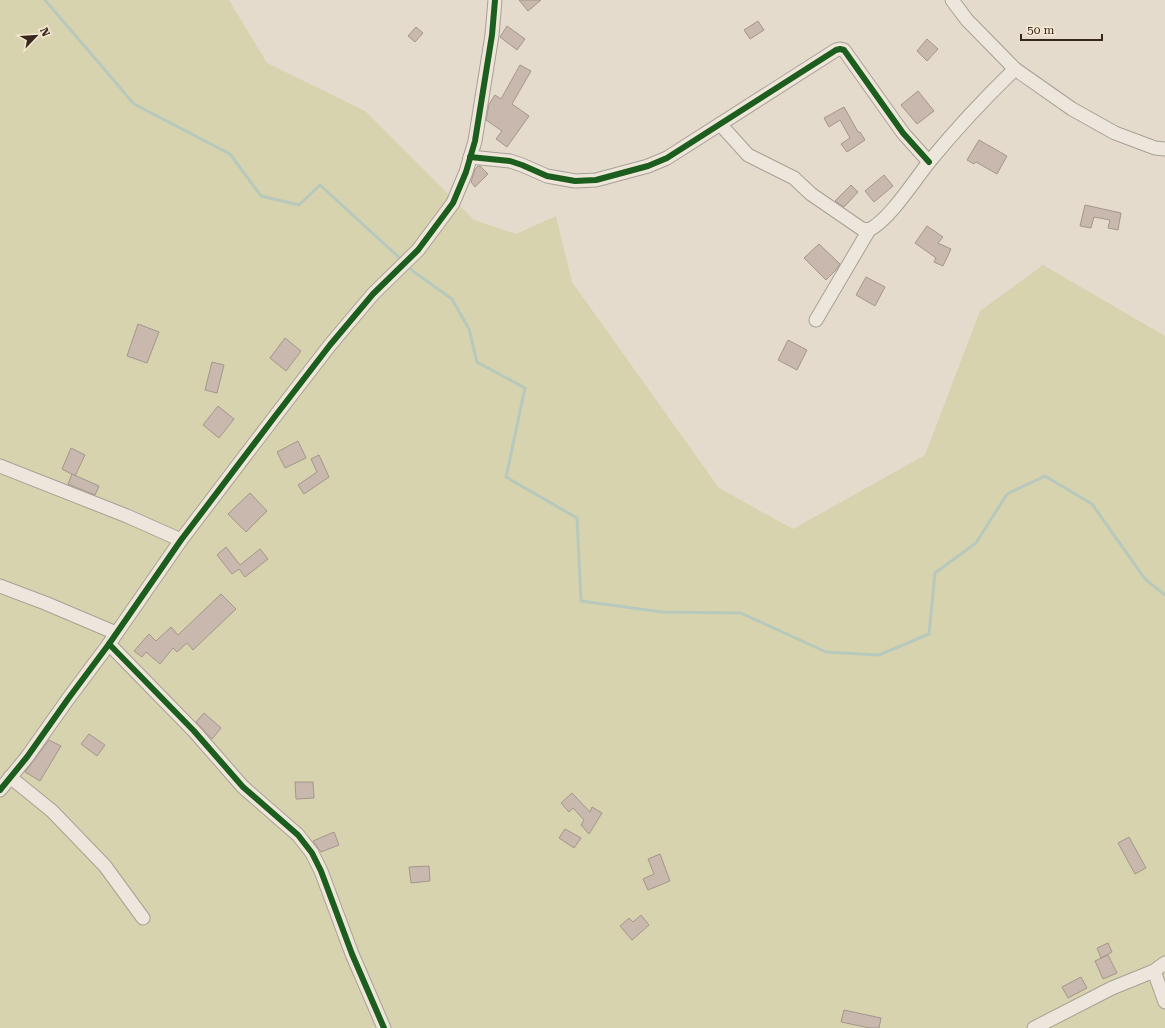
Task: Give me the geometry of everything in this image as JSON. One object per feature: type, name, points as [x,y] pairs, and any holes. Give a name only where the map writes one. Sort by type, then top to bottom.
[{"type":"street","points":[[0,790],[27,757],[181,540],[330,345],[373,294],[418,250],[448,211],[458,191],[475,141],[485,70],[492,36],[495,0]]},
{"type":"street","points":[[952,0],[967,20],[1015,69],[1072,109],[1109,130],[1165,150]]},
{"type":"street","points":[[470,157],[510,161],[547,176],[575,181],[596,180],[648,166],[667,158],[759,98],[836,50],[840,49],[844,50],[903,133],[929,162]]},
{"type":"street","points":[[816,320],[869,230],[877,226],[903,196],[929,162],[988,95],[1015,69]]},
{"type":"street","points":[[720,124],[748,155],[794,178],[818,199],[862,229],[869,230]]},
{"type":"street","points":[[0,466],[127,516],[181,540]]},
{"type":"street","points":[[0,586],[45,603],[112,639],[243,787],[298,835],[312,853],[321,871],[352,954],[384,1028]]},
{"type":"street","points":[[10,777],[52,811],[105,866],[143,918]]},
{"type":"street","points":[[1034,1028],[1112,988],[1154,971],[1165,963]]},
{"type":"street","points":[[1154,971],[1165,1002]]},
{"type":"shaded area","points":[[0,0],[229,0],[267,63],[365,111],[474,220],[516,234],[556,216],[572,282],[719,488],[793,529],[925,455],[980,311],[1043,265],[1165,336],[1165,1028],[0,1028]]},
{"type":"building","points":[[519,0],[541,0],[528,11]]},
{"type":"building","points":[[758,21],[764,30],[750,39],[744,30]]},
{"type":"building","points":[[507,26],[525,39],[517,50],[500,37]]},
{"type":"building","points":[[416,27],[423,33],[415,42],[408,36]]},
{"type":"building","points":[[927,39],[938,49],[927,61],[917,51]]},
{"type":"building","points":[[520,65],[531,71],[512,104],[529,116],[507,147],[496,139],[502,131],[486,120],[489,104],[495,95],[501,99]]},
{"type":"building","points":[[918,91],[934,111],[917,124],[901,105]]},
{"type":"building","points":[[844,107],[858,132],[860,132],[865,140],[847,152],[841,144],[850,138],[840,120],[829,127],[824,118]]},
{"type":"building","points":[[979,140],[1007,156],[997,174],[976,162],[974,164],[967,160]]},
{"type":"building","points":[[480,166],[488,174],[475,187],[471,182],[475,169]]},
{"type":"building","points":[[884,175],[893,186],[874,202],[865,191]]},
{"type":"building","points":[[851,185],[858,192],[844,207],[835,201]]},
{"type":"building","points":[[1085,205],[1121,213],[1118,230],[1108,228],[1110,220],[1094,217],[1091,228],[1080,226]]},
{"type":"building","points":[[927,226],[943,237],[938,243],[951,249],[943,266],[934,262],[936,258],[915,243]]},
{"type":"building","points":[[819,244],[840,264],[826,280],[804,258]]},
{"type":"building","points":[[866,277],[885,287],[875,306],[856,295]]},
{"type":"building","points":[[138,324],[159,332],[147,363],[127,356]]},
{"type":"building","points":[[285,338],[301,351],[286,371],[270,358]]},
{"type":"building","points":[[788,340],[807,350],[797,370],[778,360]]},
{"type":"building","points":[[212,362],[224,365],[217,393],[205,390]]},
{"type":"building","points":[[218,406],[234,419],[219,438],[203,425]]},
{"type":"building","points":[[298,441],[306,458],[285,468],[277,452]]},
{"type":"building","points":[[71,448],[85,455],[75,476],[62,469]]},
{"type":"building","points":[[319,455],[329,477],[304,494],[298,485],[317,472],[311,459]]},
{"type":"building","points":[[72,474],[99,486],[95,495],[68,484]]},
{"type":"building","points":[[250,493],[267,511],[246,532],[228,514]]},
{"type":"building","points":[[226,547],[240,565],[260,549],[268,559],[245,577],[239,569],[232,574],[217,555]]},
{"type":"building","points":[[221,594],[236,609],[193,650],[187,643],[177,652],[173,648],[160,664],[146,652],[142,657],[134,651],[149,634],[156,641],[171,627],[178,635]]},
{"type":"building","points":[[204,713],[221,728],[212,739],[196,722]]},
{"type":"building","points":[[89,734],[105,745],[97,756],[81,744]]},
{"type":"building","points":[[49,740],[61,746],[40,781],[25,772]]},
{"type":"building","points":[[295,782],[313,782],[314,798],[296,799]]},
{"type":"building","points":[[572,793],[590,812],[592,807],[602,813],[589,834],[581,825],[584,820],[573,808],[569,812],[561,803]]},
{"type":"building","points":[[565,829],[581,838],[574,848],[559,838]]},
{"type":"building","points":[[334,832],[339,845],[321,852],[313,841]]},
{"type":"building","points":[[1129,837],[1146,868],[1135,874],[1118,843]]},
{"type":"building","points":[[660,854],[670,881],[648,890],[643,879],[654,874],[648,859]]},
{"type":"building","points":[[429,866],[430,881],[411,883],[409,867]]},
{"type":"building","points":[[641,915],[649,925],[632,940],[620,926],[629,918],[633,922]]},
{"type":"building","points":[[1108,943],[1112,952],[1101,958],[1097,948]]},
{"type":"building","points":[[1108,955],[1117,973],[1103,979],[1095,961]]},
{"type":"building","points":[[1081,977],[1087,988],[1068,998],[1062,987]]},
{"type":"building","points":[[844,1010],[881,1018],[879,1028],[870,1028],[841,1022]]},
{"type":"waterway","points":[[45,0],[134,104],[230,154],[261,196],[299,205],[320,185],[403,261]]},
{"type":"waterway","points":[[407,265],[414,272],[452,299],[469,329],[477,362],[525,388],[506,477],[577,518],[581,601],[662,612],[741,613],[826,652],[879,655],[929,634],[935,573],[976,543],[1007,494],[1045,476],[1092,504],[1145,579],[1165,595]]},
{"type":"cycle path","points":[[0,790],[27,757],[109,644],[181,540],[330,345],[373,294],[418,250],[453,203],[466,172],[475,141],[492,35],[495,0]]},
{"type":"cycle path","points":[[470,157],[510,161],[547,176],[575,181],[596,180],[648,166],[667,158],[836,50],[840,49],[844,50],[903,133],[929,162]]},
{"type":"cycle path","points":[[109,644],[194,731],[243,787],[298,835],[312,853],[321,871],[352,954],[384,1028]]}]
